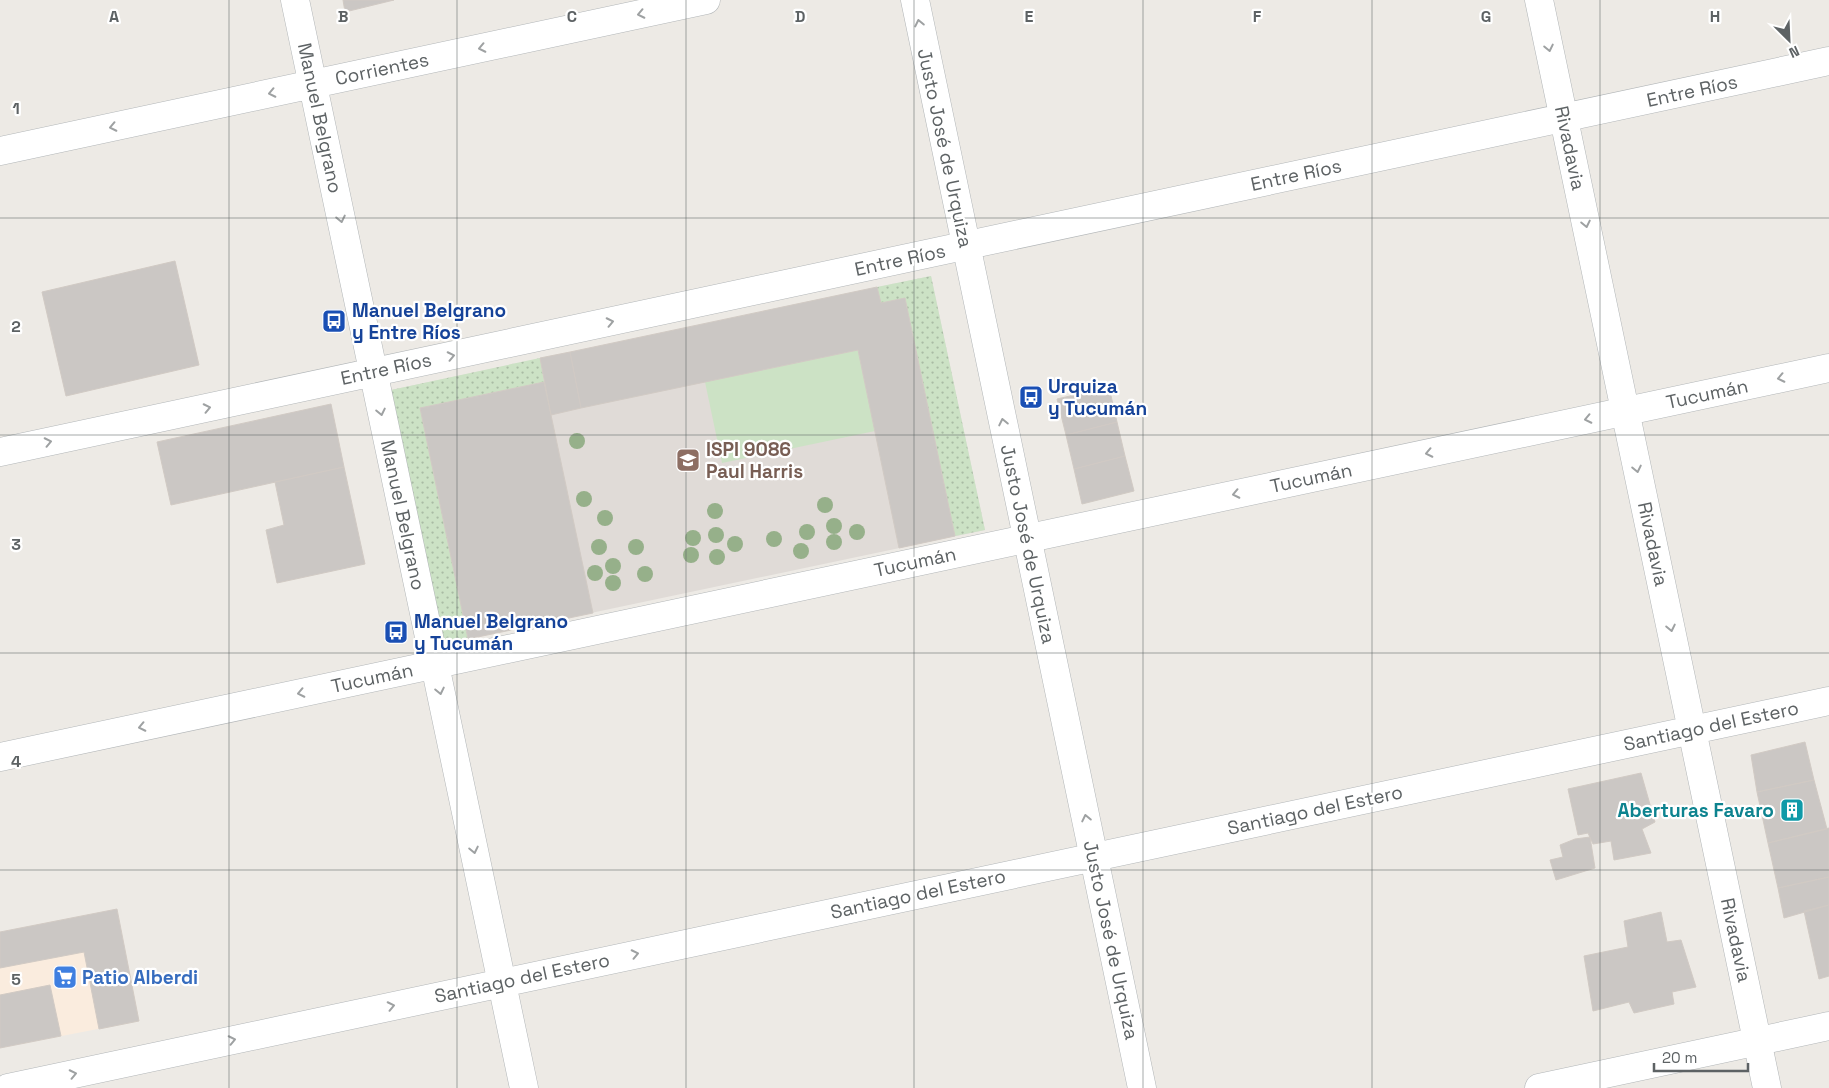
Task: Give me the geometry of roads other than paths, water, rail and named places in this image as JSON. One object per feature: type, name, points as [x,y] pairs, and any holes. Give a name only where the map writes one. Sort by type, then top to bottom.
[{"type":"street","name":"Manuel Belgrano","points":[[295,0],[524,1088]]},
{"type":"street","name":"Corrientes","points":[[0,151],[706,0]]},
{"type":"street","name":"Justo José de Urquiza","points":[[915,0],[1142,1088]]},
{"type":"street","name":"Rivadavia","points":[[1540,0],[1767,1088]]},
{"type":"street","name":"Entre Ríos","points":[[0,452],[1829,61]]},
{"type":"street","name":"Tucumán","points":[[0,757],[1829,368]]},
{"type":"street","name":"Santiago del Estero","points":[[8,1088],[1829,701]]},
{"type":"street","points":[[1539,1088],[1829,1026]]},
{"type":"place","name":"Manuel Belgrano y Entre Ríos","points":[[334,321]]},
{"type":"place","name":"Urquiza y Tucumán","points":[[1031,397]]},
{"type":"place","name":"ISPI 9086 Paul Harris","points":[[688,460]]},
{"type":"place","name":"Manuel Belgrano y Tucumán","points":[[396,632]]},
{"type":"place","name":"Aberturas Favaro","points":[[1792,810]]},
{"type":"place","name":"Patio Alberdi","points":[[65,977]]}]
